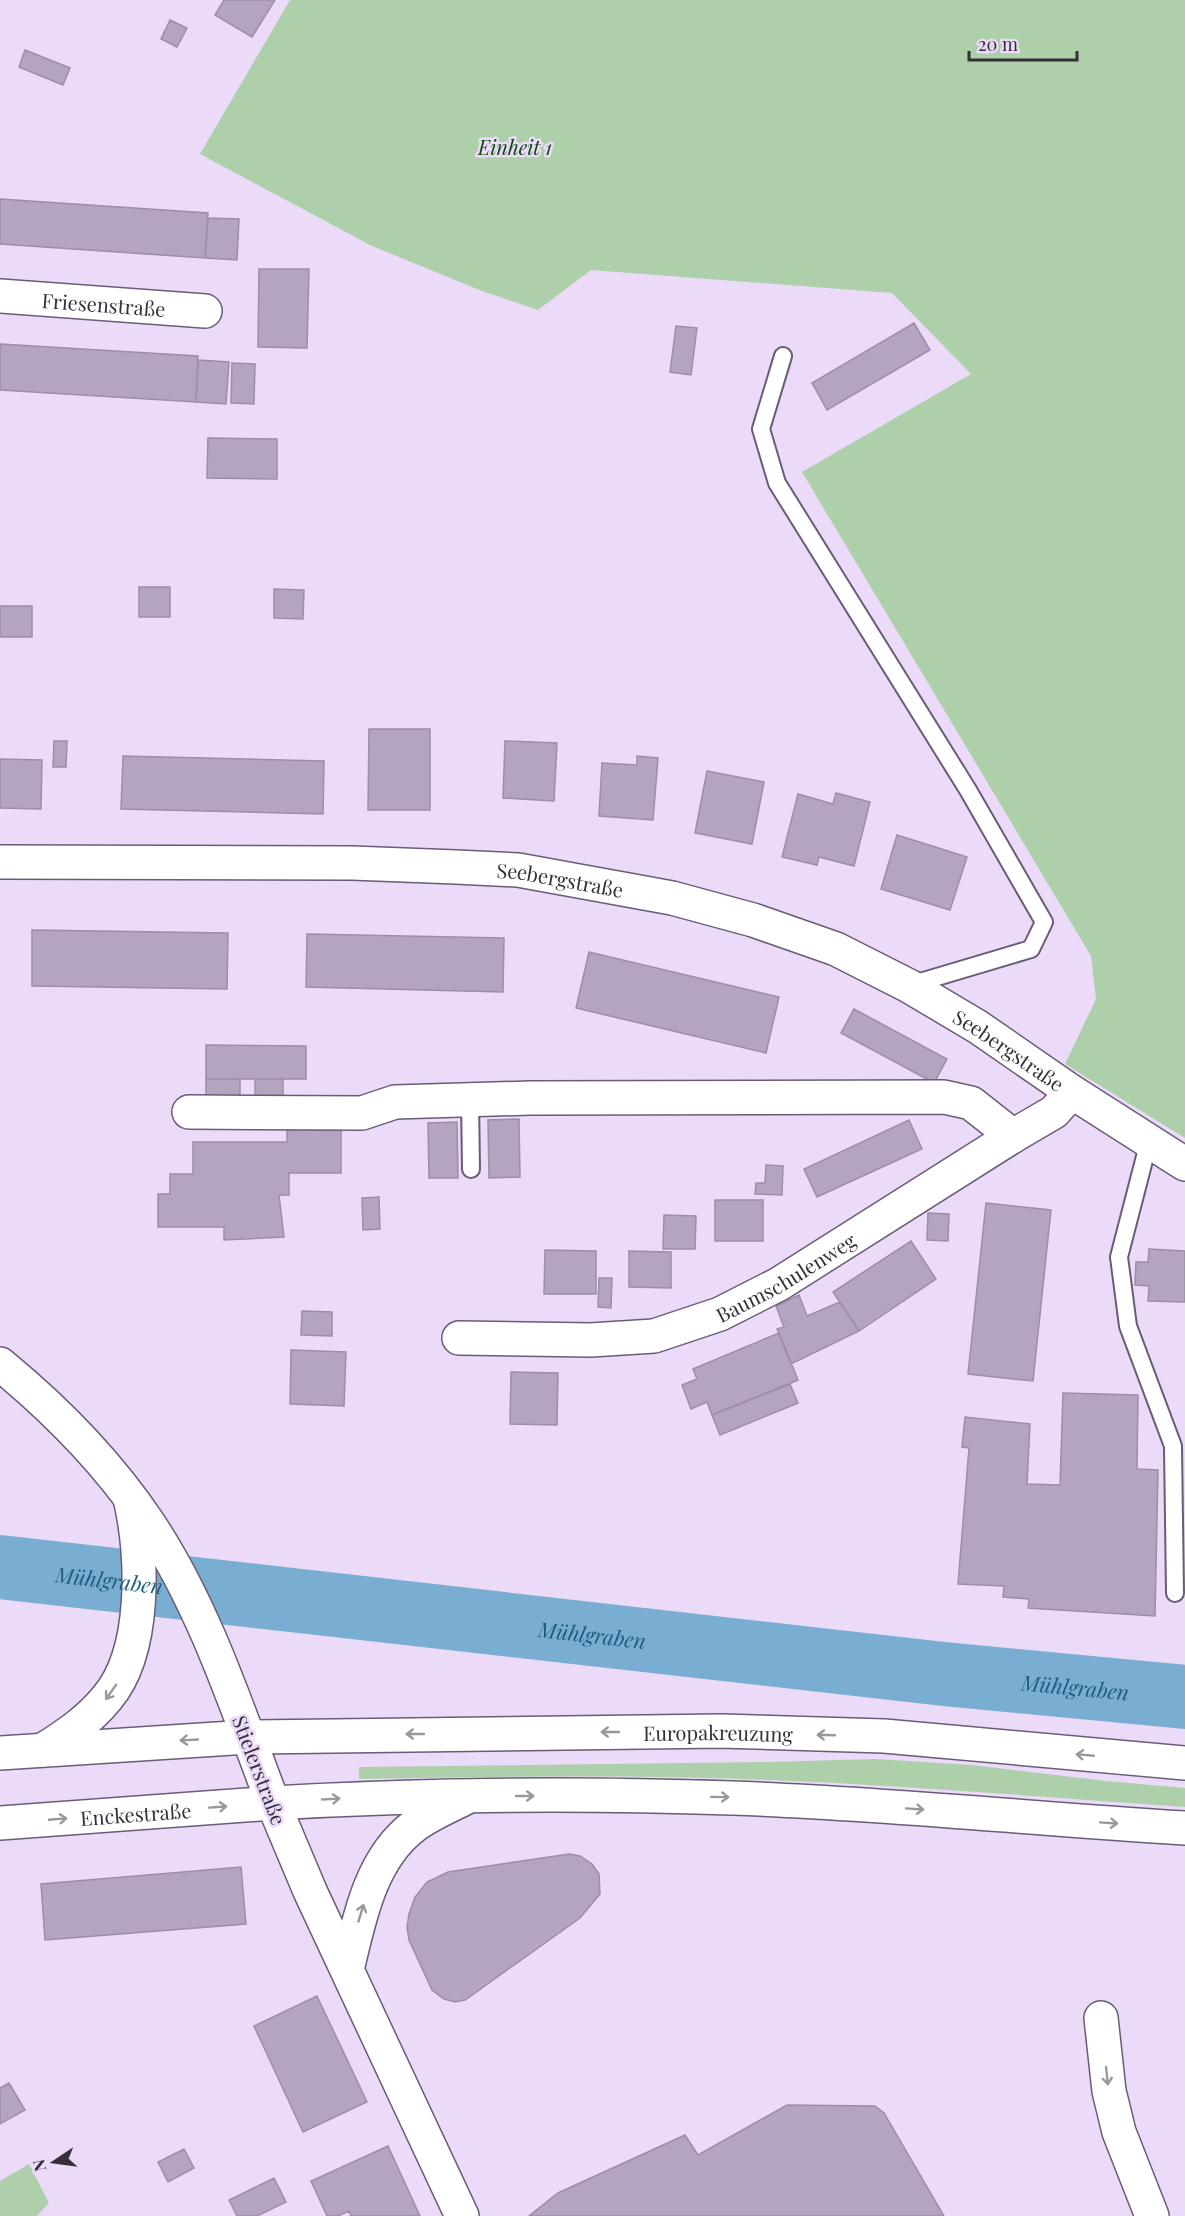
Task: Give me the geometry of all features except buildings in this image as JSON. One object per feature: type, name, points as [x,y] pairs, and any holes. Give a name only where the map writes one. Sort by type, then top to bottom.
[{"type":"street","name":"Friesenstraße","points":[[0,296],[205,311]]},
{"type":"street","name":"Seebergstraße","points":[[0,861],[352,863],[518,870],[672,898],[753,920],[836,949],[909,986],[978,1027],[1072,1092],[1185,1164]]},
{"type":"street","name":"Baumschulenweg","points":[[459,1338],[591,1340],[654,1336],[720,1314],[778,1284],[1054,1112],[1072,1092]]},
{"type":"street","points":[[189,1112],[362,1113],[395,1102],[530,1098],[944,1097],[971,1103],[1013,1136]]},
{"type":"street","name":"Stielerstraße","points":[[0,1364],[60,1418],[97,1458],[180,1579],[207,1636],[297,1863],[462,2216]]},
{"type":"street","points":[[43,1750],[81,1725],[108,1698],[124,1673],[133,1638],[138,1578],[138,1515]]},
{"type":"street","name":"Europakreuzung","points":[[248,1737],[744,1732],[884,1736],[1185,1763]]},
{"type":"street","points":[[0,1754],[248,1737]]},
{"type":"street","points":[[273,1803],[343,1799],[467,1797],[733,1798],[1185,1828]]},
{"type":"street","points":[[347,1970],[367,1894],[380,1867],[414,1826],[467,1797]]},
{"type":"street","name":"Enckestraße","points":[[0,1823],[273,1803]]},
{"type":"street","points":[[1101,2018],[1109,2091],[1119,2132],[1152,2216]]},
{"type":"lane","points":[[783,356],[761,429],[777,483],[968,790],[1044,922],[1031,949],[909,986]]},
{"type":"lane","points":[[470,1100],[471,1169]]},
{"type":"lane","points":[[1149,1141],[1119,1257],[1128,1326],[1173,1446],[1175,1593]]},
{"type":"green space","name":"Einheit 1","points":[[290,0],[1185,0],[1185,1138],[1065,1064],[1096,999],[1091,956],[802,472],[971,374],[892,293],[591,270],[538,310],[482,291],[372,246],[200,154]]},
{"type":"green space","points":[[875,1759],[972,1765],[1185,1788],[1185,1807],[769,1780],[578,1776],[359,1779],[359,1767]]},
{"type":"green space","points":[[29,2164],[49,2203],[37,2216],[0,2216],[0,2181]]},
{"type":"waterway","name":"Mühlgraben","points":[[0,1567],[944,1674],[1185,1697]]}]
